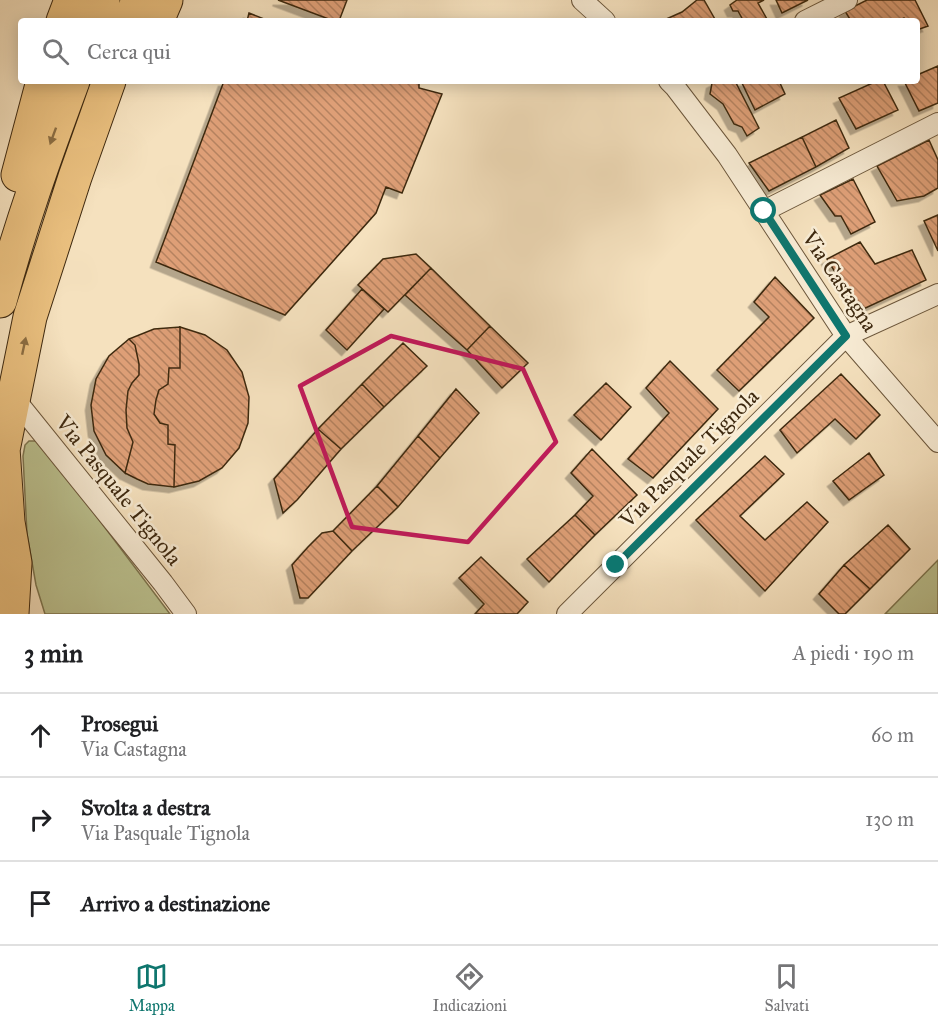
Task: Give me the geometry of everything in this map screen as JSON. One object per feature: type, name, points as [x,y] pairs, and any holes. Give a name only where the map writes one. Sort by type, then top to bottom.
[{"type":"highway","points":[[64,18],[71,0]]},
{"type":"highway","points":[[96,18],[103,0]]},
{"type":"highway","points":[[139,14],[166,0]]},
{"type":"highway","points":[[0,243],[42,84]]},
{"type":"highway","points":[[0,301],[37,178],[72,84]]},
{"type":"highway","points":[[32,614],[15,563],[8,522],[2,456],[30,317],[107,84]]},
{"type":"highway","points":[[75,177],[105,132],[128,84]]},
{"type":"highway","points":[[12,614],[15,563]]},
{"type":"street","points":[[582,0],[602,18]]},
{"type":"street","points":[[811,18],[847,0]]},
{"type":"street","name":"Via Castagna","points":[[678,84],[728,155],[846,336],[938,442]]},
{"type":"street","points":[[764,211],[938,123]]},
{"type":"street","points":[[846,336],[938,294]]},
{"type":"street","name":"Via Pasquale Tignola","points":[[567,614],[846,336]]},
{"type":"street","name":"Via Pasquale Tignola","points":[[13,397],[186,614]]},
{"type":"highlighted area","points":[[391,336],[523,369],[556,442],[468,542],[352,527],[300,386]]},
{"type":"green space","points":[[29,441],[36,441],[45,448],[170,614],[45,614],[36,585],[27,534],[23,456],[25,445]]},
{"type":"green space","points":[[938,560],[938,614],[885,614]]},
{"type":"building","points":[[278,0],[347,0],[340,18],[326,18]]},
{"type":"building","points":[[697,0],[704,0],[714,18],[668,18],[682,12]]},
{"type":"building","points":[[737,0],[764,0],[758,3],[766,18],[742,18],[738,11],[733,11],[730,5]]},
{"type":"building","points":[[776,0],[808,0],[782,13]]},
{"type":"building","points":[[867,0],[915,0],[928,26],[920,29],[920,18],[849,18],[845,11]]},
{"type":"building","points":[[249,13],[262,18],[248,18]]},
{"type":"building","points":[[938,66],[938,103],[919,111],[906,84],[920,84],[920,74]]},
{"type":"building","points":[[223,84],[419,84],[419,88],[442,94],[402,193],[386,187],[376,213],[285,315],[156,262]]},
{"type":"building","points":[[712,84],[737,84],[759,128],[747,136],[742,127],[734,124],[723,104],[710,94]]},
{"type":"building","points":[[742,84],[780,84],[785,94],[755,110]]},
{"type":"building","points":[[870,84],[885,84],[898,110],[856,129],[839,98]]},
{"type":"building","points":[[836,120],[849,148],[816,167],[802,137]]},
{"type":"building","points":[[802,137],[816,167],[769,191],[749,163]]},
{"type":"building","points":[[929,140],[938,160],[938,188],[924,196],[897,201],[877,166]]},
{"type":"building","points":[[853,179],[875,222],[851,234],[841,216],[835,216],[820,195]]},
{"type":"building","points":[[938,215],[938,251],[924,221]]},
{"type":"building","points":[[860,242],[875,264],[912,250],[926,280],[859,311],[827,259]]},
{"type":"building","points":[[416,254],[431,268],[388,312],[358,285],[383,259]]},
{"type":"building","points":[[431,268],[490,326],[467,350],[405,295]]},
{"type":"building","points":[[775,277],[814,318],[739,391],[717,370],[769,317],[754,302]]},
{"type":"building","points":[[362,289],[384,309],[347,350],[326,330]]},
{"type":"building","points":[[490,326],[528,363],[502,388],[467,350]]},
{"type":"building","points":[[180,327],[180,368],[169,368],[168,384],[159,390],[154,414],[160,423],[168,425],[168,444],[175,445],[174,487],[148,484],[125,473],[133,442],[127,428],[128,391],[139,375],[135,345],[129,339],[154,329]]},
{"type":"building","points":[[180,327],[205,335],[227,350],[242,372],[249,397],[248,423],[239,448],[222,468],[199,481],[174,487],[175,445],[168,444],[168,425],[160,423],[154,414],[159,390],[168,384],[169,368],[180,368]]},
{"type":"building","points":[[129,339],[135,345],[139,375],[128,391],[127,428],[133,442],[125,473],[106,455],[94,431],[91,405],[96,379],[109,356]]},
{"type":"building","points":[[403,343],[427,366],[384,407],[362,384]]},
{"type":"building","points":[[670,361],[718,409],[653,478],[628,459],[669,413],[646,388]]},
{"type":"building","points":[[841,374],[880,415],[856,439],[835,419],[797,453],[780,430]]},
{"type":"building","points":[[606,383],[631,407],[601,440],[574,415]]},
{"type":"building","points":[[362,384],[384,407],[341,449],[318,429]]},
{"type":"building","points":[[456,389],[479,413],[440,458],[418,436]]},
{"type":"building","points":[[318,429],[341,449],[283,513],[274,479]]},
{"type":"building","points":[[418,436],[440,458],[398,507],[377,486]]},
{"type":"building","points":[[592,449],[637,495],[595,535],[575,515],[593,496],[571,473]]},
{"type":"building","points":[[869,453],[884,475],[849,500],[833,481]]},
{"type":"building","points":[[765,456],[784,474],[740,516],[765,540],[807,502],[828,522],[765,591],[696,520]]},
{"type":"building","points":[[377,486],[398,507],[352,551],[333,531]]},
{"type":"building","points":[[575,515],[595,535],[549,582],[527,559]]},
{"type":"building","points":[[888,525],[910,549],[870,589],[844,565]]},
{"type":"building","points":[[333,531],[352,551],[308,598],[300,598],[292,565],[322,533]]},
{"type":"building","points":[[481,557],[528,602],[517,614],[475,614],[484,604],[459,578]]},
{"type":"building","points":[[844,565],[870,589],[845,614],[839,614],[819,594]]},
{"type":"route","points":[[616,565],[846,336],[764,211]]}]
